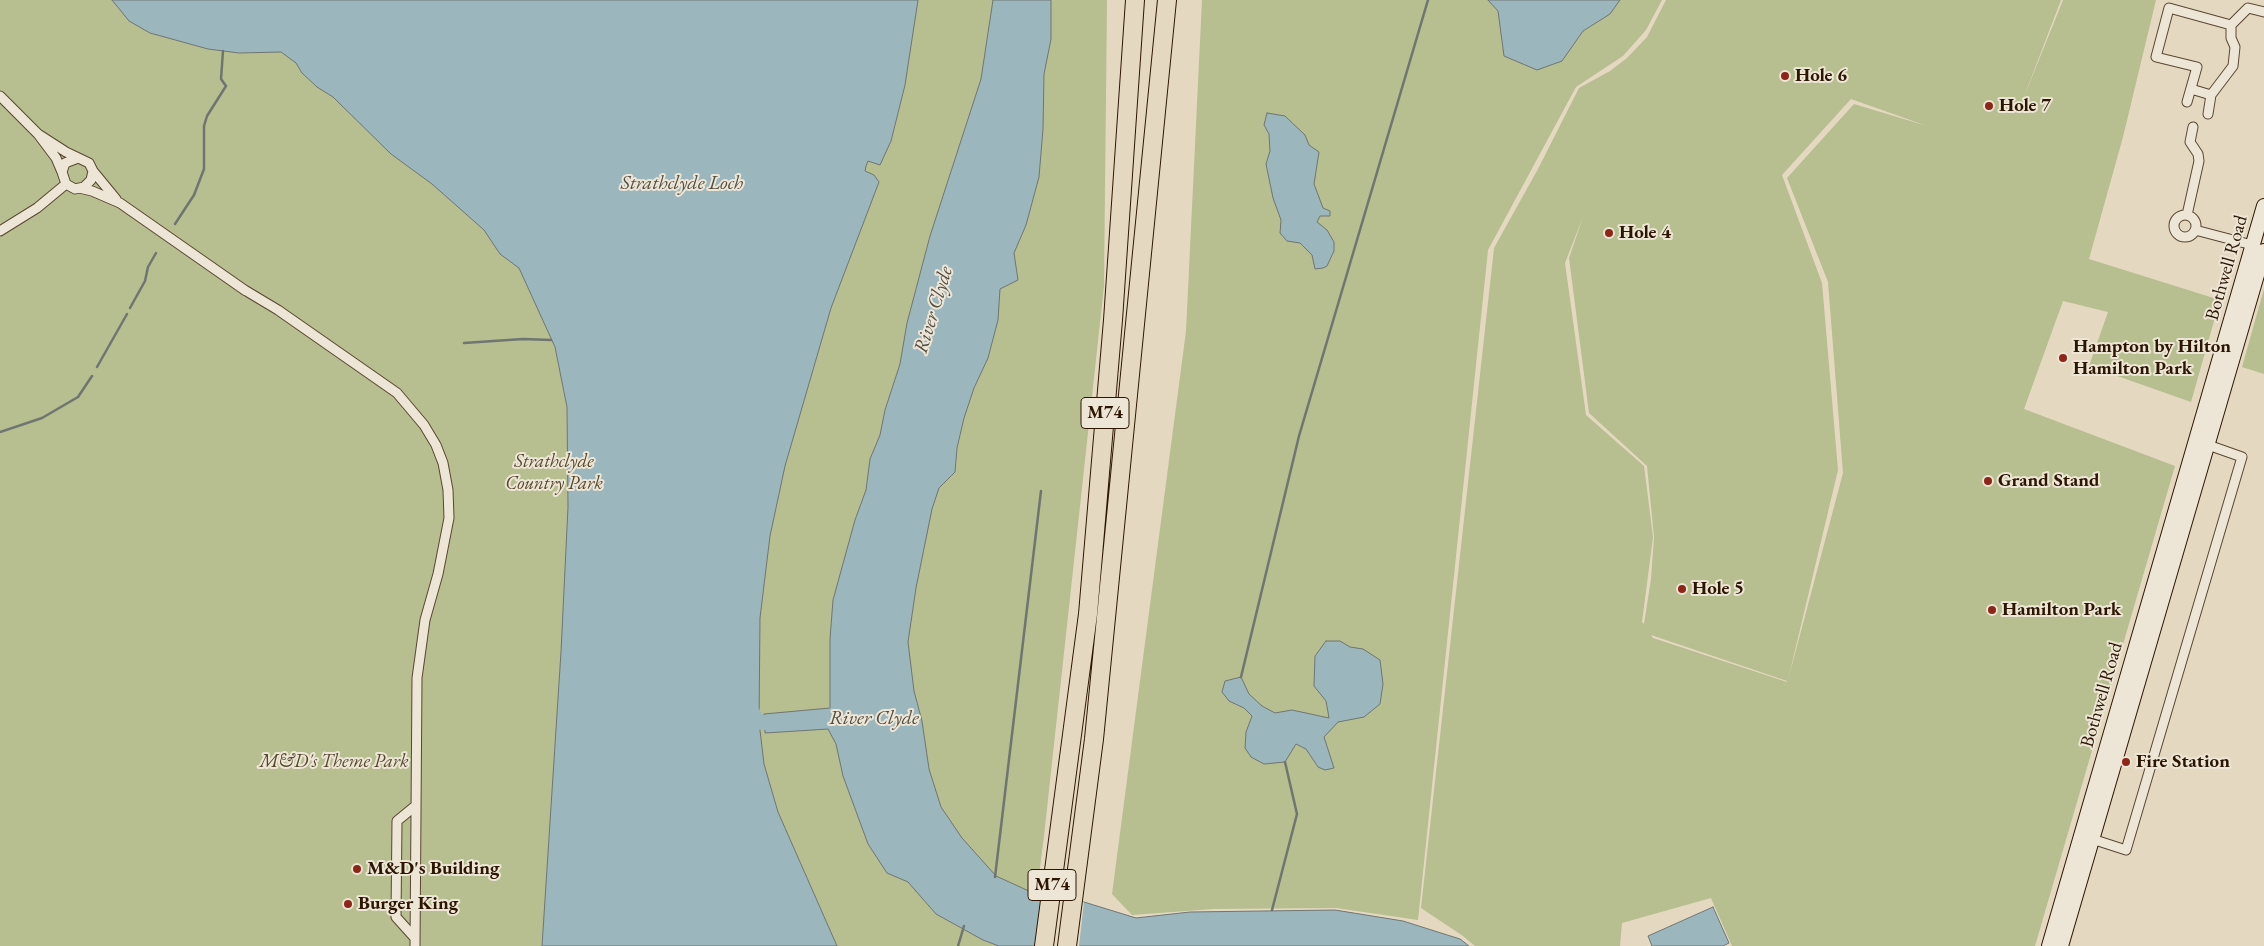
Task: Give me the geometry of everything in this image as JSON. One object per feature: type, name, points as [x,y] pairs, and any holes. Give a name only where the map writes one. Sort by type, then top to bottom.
[{"type":"highway","name":"M74","points":[[1044,946],[1088,614],[1113,311],[1135,0]]},
{"type":"highway","name":"M74","points":[[1067,946],[1094,739],[1157,88],[1159,0]]},
{"type":"highway","points":[[1157,88],[1167,0]]},
{"type":"main road","name":"Bothwell Road","points":[[2049,946],[2194,441],[2223,370],[2260,248],[2264,206]]},
{"type":"main road","name":"Bothwell Road","points":[[2061,946],[2208,446],[2223,370]]},
{"type":"main road","points":[[2194,441],[2208,446]]},
{"type":"street","points":[[2208,114],[2211,95],[2234,66],[2235,47],[2231,38],[2231,25],[2247,4],[2264,12]]},
{"type":"street","points":[[2187,102],[2197,67],[2156,57],[2169,8],[2231,25]]},
{"type":"street","points":[[2191,89],[2211,95]]},
{"type":"street","points":[[0,96],[38,134],[56,158],[66,184]]},
{"type":"street","points":[[2187,215],[2199,161],[2198,154],[2190,142],[2193,127]]},
{"type":"street","points":[[38,134],[78,158],[86,160],[120,204]]},
{"type":"street","points":[[62,172],[65,164],[78,158]]},
{"type":"street","points":[[78,188],[88,185],[91,180],[92,170]]},
{"type":"street","points":[[66,184],[92,191],[120,204],[337,350],[396,393],[424,425],[436,445],[446,475],[449,518],[438,574],[425,620],[416,678],[414,807],[415,942]]},
{"type":"street","points":[[0,231],[37,208],[66,184]]},
{"type":"street","points":[[2187,215],[2193,219],[2195,230],[2188,237],[2180,237],[2175,232],[2174,222],[2180,216],[2187,215]]},
{"type":"street","points":[[2195,230],[2260,248]]},
{"type":"street","points":[[243,288],[258,301],[357,368],[409,407]]},
{"type":"street","points":[[2092,839],[2126,850],[2242,457],[2208,446]]},
{"type":"street","points":[[414,807],[397,821],[396,917],[415,942]]},
{"type":"green space","name":"Strathclyde Country Park","points":[[0,0],[1107,0],[1104,286],[1044,836],[1030,946],[0,946]]},
{"type":"green space","points":[[1202,0],[1662,0],[1646,30],[1623,56],[1576,87],[1488,250],[1418,920],[1336,908],[1214,909],[1132,915],[1112,894],[1186,331]]},
{"type":"green space","points":[[1666,0],[2061,0],[2022,102],[2063,0],[2156,0],[2123,137],[2089,259],[2220,300],[2191,402],[2089,366],[2108,312],[2063,301],[2024,409],[2175,466],[2035,946],[1732,946],[1711,898],[1622,923],[1620,946],[1475,946],[1421,908],[1494,248],[1538,169],[1579,88],[1610,71],[1627,58],[1647,37]],"holes":[[[1851,99],[1927,126],[1854,104],[1787,178],[1828,282],[1843,473],[1788,680],[1838,470],[1822,283],[1782,175]],[[1583,217],[1569,258],[1589,413],[1647,466],[1654,537],[1651,579],[1644,624],[1642,622],[1653,537],[1644,466],[1586,415],[1565,263]],[[1651,635],[1787,682],[1653,638]]]},
{"type":"green space","points":[[2264,289],[2264,374],[2242,367]]},
{"type":"water","name":"Strathclyde Loch","points":[[112,0],[918,0],[905,85],[891,141],[880,165],[868,161],[866,166],[865,171],[874,175],[879,182],[831,308],[785,466],[770,536],[760,618],[759,722],[764,764],[778,812],[837,946],[542,946],[561,652],[568,507],[567,407],[555,347],[519,268],[500,254],[484,230],[432,184],[391,154],[333,97],[317,87],[302,73],[296,63],[281,52],[239,53],[208,49],[150,33],[129,21]]},
{"type":"water","name":"River Clyde","points":[[993,0],[1051,0],[1051,39],[1044,74],[1043,129],[1039,177],[1026,225],[1014,253],[1018,280],[1000,289],[998,320],[988,358],[974,388],[964,418],[957,448],[955,472],[939,488],[932,509],[916,588],[908,642],[914,691],[922,721],[929,769],[941,807],[962,838],[996,876],[1042,897],[1084,902],[1136,918],[1190,912],[1335,910],[1403,921],[1460,939],[1469,946],[999,946],[983,940],[936,914],[908,882],[887,873],[868,844],[843,776],[836,744],[828,729],[765,733],[764,714],[830,708],[830,639],[833,600],[855,520],[866,490],[870,459],[880,435],[885,410],[900,364],[907,323],[930,236],[981,79]]},
{"type":"water","points":[[1488,0],[1620,0],[1610,14],[1583,31],[1562,61],[1537,70],[1504,56],[1498,11]]},
{"type":"water","points":[[1267,113],[1285,116],[1305,135],[1309,145],[1319,152],[1314,184],[1323,208],[1330,211],[1330,216],[1320,216],[1317,222],[1327,230],[1334,242],[1334,251],[1327,266],[1323,268],[1315,269],[1312,255],[1300,243],[1287,241],[1280,233],[1281,220],[1273,198],[1266,164],[1270,151],[1269,134],[1264,125]]},
{"type":"water","points":[[1326,641],[1340,641],[1350,647],[1363,649],[1380,660],[1383,684],[1380,704],[1364,717],[1338,722],[1324,737],[1334,768],[1325,770],[1318,767],[1306,749],[1296,744],[1285,762],[1264,764],[1251,757],[1245,748],[1246,732],[1252,716],[1244,708],[1229,701],[1222,692],[1225,681],[1241,677],[1249,694],[1262,706],[1275,713],[1292,710],[1329,718],[1326,701],[1314,686],[1315,656]]},
{"type":"water","points":[[1713,907],[1729,943],[1723,946],[1652,946],[1648,936]]},
{"type":"pier","points":[[1042,897],[1084,902],[1079,946],[1035,946]]},
{"type":"waterway","points":[[1241,677],[1299,436],[1428,0]]},
{"type":"waterway","points":[[175,224],[194,195],[204,169],[204,126],[207,116],[226,86],[221,79],[223,51]]},
{"type":"waterway","points":[[130,308],[145,281],[148,267],[156,253]]},
{"type":"waterway","points":[[97,367],[127,314]]},
{"type":"waterway","points":[[464,343],[523,339],[551,340]]},
{"type":"waterway","points":[[0,432],[42,418],[78,397],[92,376]]},
{"type":"waterway","points":[[995,877],[1041,491]]},
{"type":"waterway","points":[[747,705],[759,722],[770,723]]},
{"type":"waterway","points":[[1272,910],[1297,814],[1285,762]]},
{"type":"waterway","points":[[958,946],[964,926]]},
{"type":"place","name":"Hole 6","points":[[1785,76]]},
{"type":"place","name":"Hole 7","points":[[1989,106]]},
{"type":"place","name":"Hole 4","points":[[1609,233]]},
{"type":"place","name":"Hampton by Hilton Hamilton Park","points":[[2063,358]]},
{"type":"place","name":"Grand Stand","points":[[1988,481]]},
{"type":"place","name":"Hole 5","points":[[1682,589]]},
{"type":"place","name":"Hamilton Park","points":[[1992,610]]},
{"type":"place","name":"Fire Station","points":[[2126,762]]},
{"type":"place","name":"M&D's Building","points":[[357,869]]},
{"type":"place","name":"Burger King","points":[[348,904]]},
{"type":"park label","name":"M&D's Theme Park","points":[[334,762]]}]
